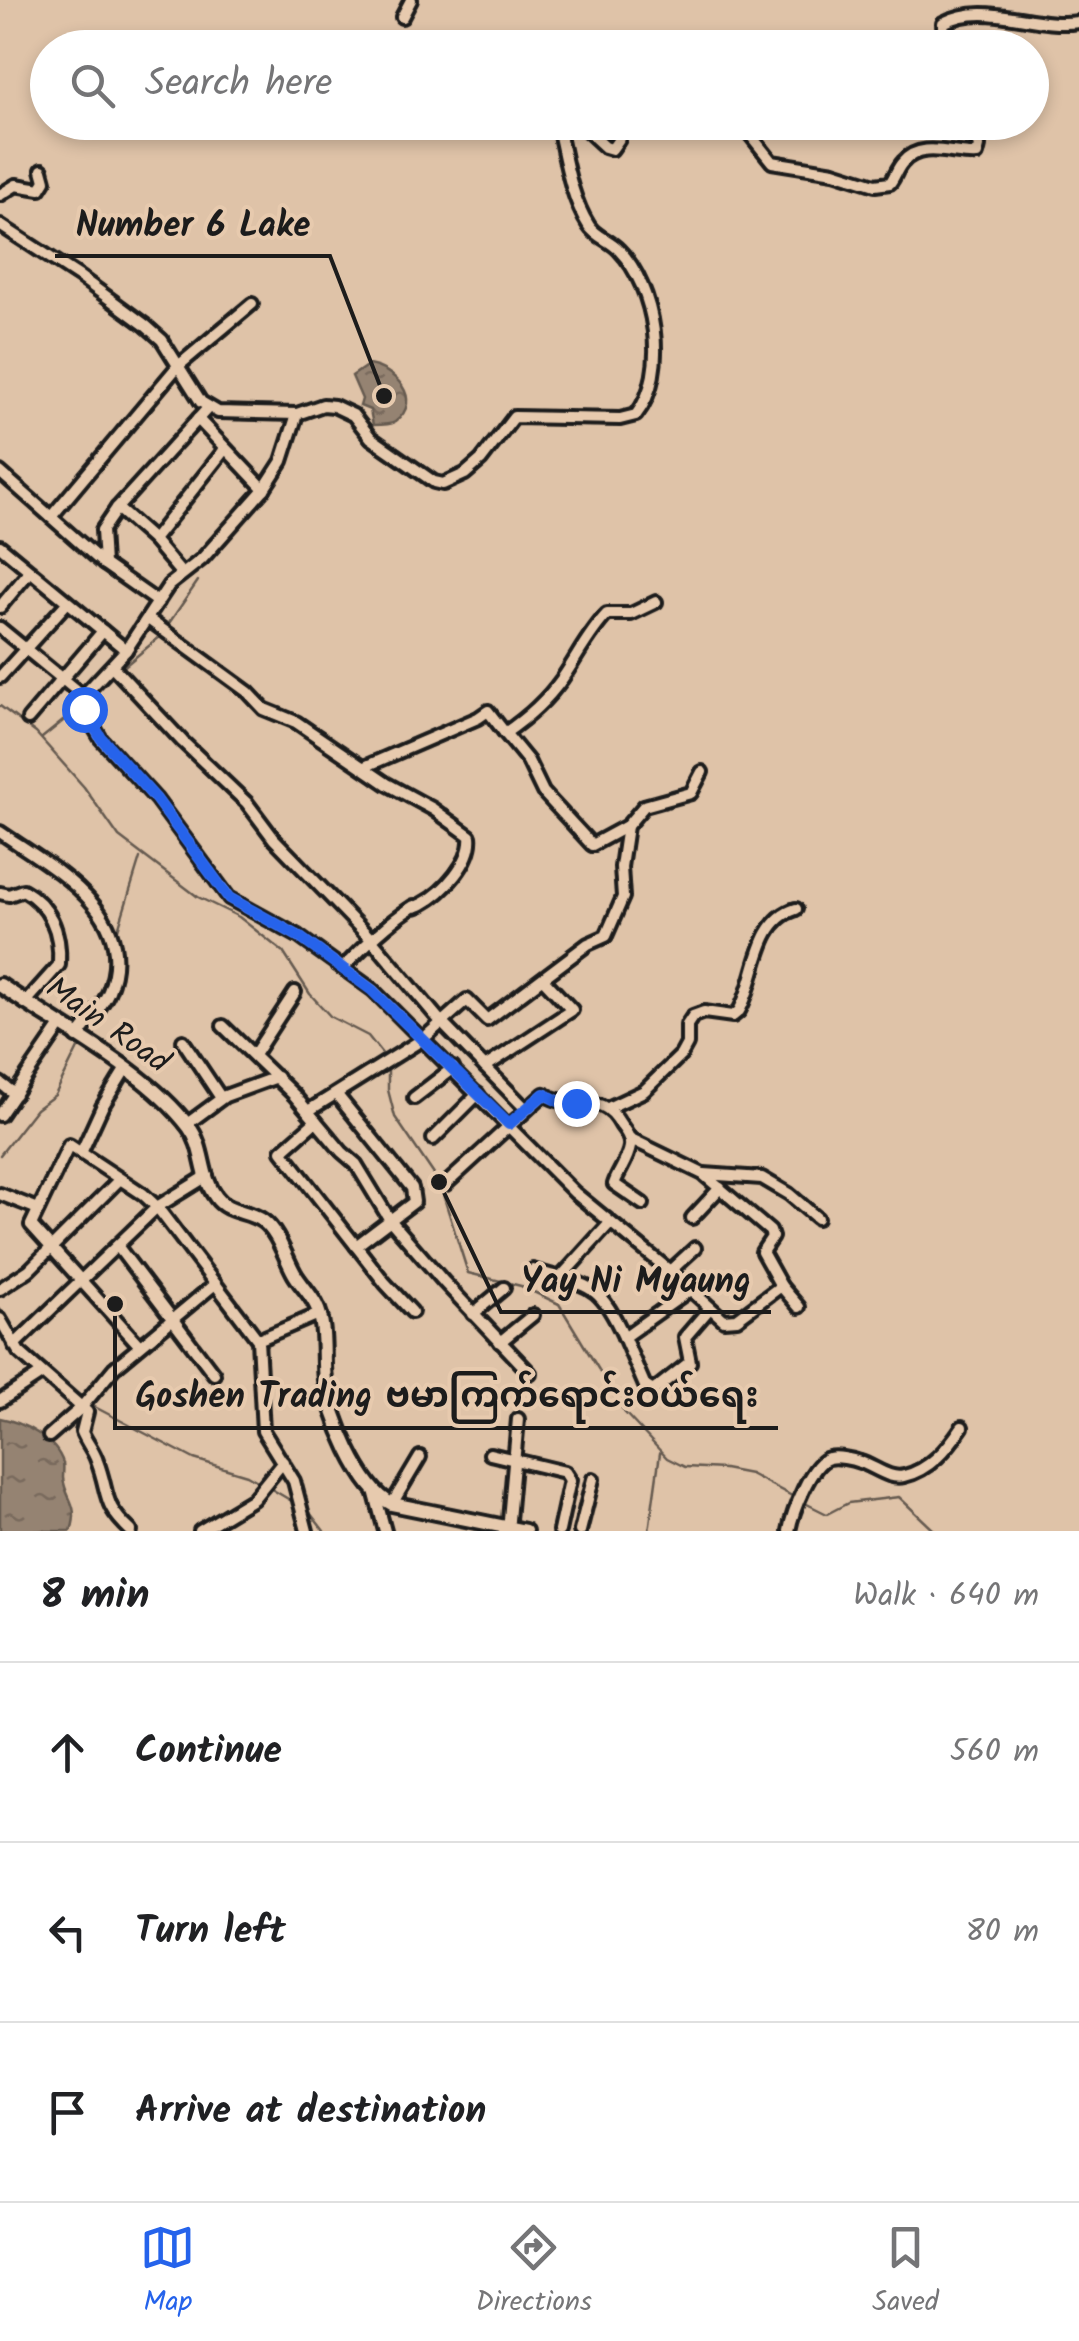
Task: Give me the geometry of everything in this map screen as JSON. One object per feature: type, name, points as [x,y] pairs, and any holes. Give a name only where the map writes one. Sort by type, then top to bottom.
[{"type":"main road","name":"Main Road","points":[[0,985],[126,1068],[169,1104],[199,1144],[216,1198],[270,1228],[319,1314],[327,1392],[361,1472],[375,1494]]},
{"type":"main road","points":[[375,1494],[392,1504],[525,1531]]},
{"type":"street","points":[[402,17],[411,0]]},
{"type":"street","points":[[944,30],[943,23],[972,12],[1033,19],[1049,25],[1079,22]]},
{"type":"street","points":[[0,225],[80,277],[162,340],[207,408],[218,412],[296,414],[323,405],[346,410],[371,438],[434,482],[443,484],[453,482],[474,467],[514,417],[620,418],[640,412],[656,357],[648,298],[620,250],[593,231],[580,208],[562,140]]},
{"type":"street","points":[[597,140],[612,150],[619,140]]},
{"type":"street","points":[[754,140],[772,162],[834,172],[882,186],[892,181],[902,162],[915,153],[932,150],[977,154],[976,140]]},
{"type":"street","points":[[0,194],[16,185],[40,189],[45,180],[42,170]]},
{"type":"street","points":[[51,517],[177,367],[252,304]]},
{"type":"street","points":[[104,564],[102,530],[207,408]]},
{"type":"street","points":[[83,696],[126,650],[181,574],[202,559],[264,490],[282,461],[296,414]]},
{"type":"street","points":[[198,418],[264,490]]},
{"type":"street","points":[[153,540],[226,449]]},
{"type":"street","points":[[0,472],[104,564],[158,602]]},
{"type":"street","points":[[117,508],[153,540],[181,574]]},
{"type":"street","points":[[0,546],[126,650]]},
{"type":"street","points":[[0,607],[30,572]]},
{"type":"street","points":[[0,677],[67,602]]},
{"type":"street","points":[[505,733],[530,716],[561,681],[591,631],[607,614],[632,614],[656,602]]},
{"type":"street","points":[[148,618],[248,692],[264,709],[296,722],[470,836],[461,867],[435,894],[411,908],[343,968]]},
{"type":"street","points":[[0,628],[83,696],[84,709],[101,738],[156,799],[229,898],[298,936],[372,990],[609,1224],[670,1271],[724,1320],[732,1321],[781,1286]]},
{"type":"street","points":[[28,720],[103,631]]},
{"type":"street","points":[[112,666],[247,803],[274,839],[526,1109]]},
{"type":"street","points":[[364,768],[488,711],[528,760],[542,792],[592,845],[627,826],[644,806],[691,793],[702,772]]},
{"type":"street","points":[[308,1111],[424,1039],[467,1000],[486,1020],[588,944],[606,936],[623,897],[627,826]]},
{"type":"street","points":[[0,832],[78,885],[104,921],[116,957],[115,971],[104,1000],[77,1036]]},
{"type":"street","points":[[0,893],[9,896],[23,890],[46,908],[54,924],[60,965],[26,1003]]},
{"type":"street","points":[[610,1107],[644,1092],[681,1056],[687,1044],[687,1025],[694,1016],[704,1012],[733,1016],[739,1012],[768,929],[778,916],[796,909]]},
{"type":"street","points":[[485,1067],[572,1010],[544,979]]},
{"type":"street","points":[[254,1054],[296,992]]},
{"type":"street","points":[[223,1026],[276,1076],[356,1164],[390,1220],[530,1373]]},
{"type":"street","points":[[0,1114],[60,1027]]},
{"type":"street","points":[[184,1041],[222,1098]]},
{"type":"street","points":[[81,1153],[126,1068]]},
{"type":"street","points":[[414,1098],[452,1068]]},
{"type":"street","points":[[187,1124],[222,1098],[276,1076]]},
{"type":"street","points":[[0,1084],[15,1094]]},
{"type":"street","points":[[434,1139],[478,1094]]},
{"type":"street","points":[[446,1184],[544,1094],[558,1101],[596,1102],[610,1107],[629,1138],[629,1153],[614,1184],[643,1204]]},
{"type":"street","points":[[337,1095],[412,1188],[414,1202],[356,1246]]},
{"type":"street","points":[[316,1121],[282,1150],[412,1312]]},
{"type":"street","points":[[629,1138],[703,1174],[772,1234],[762,1252],[781,1286],[799,1307]]},
{"type":"street","points":[[139,1344],[31,1225],[70,1145],[157,1207],[258,1340],[263,1430],[294,1482],[307,1531]]},
{"type":"street","points":[[703,1174],[762,1178],[817,1218]]},
{"type":"street","points":[[17,1341],[157,1207],[207,1176]]},
{"type":"street","points":[[0,1289],[52,1248],[119,1180]]},
{"type":"street","points":[[692,1218],[720,1188]]},
{"type":"street","points":[[0,1194],[38,1209]]},
{"type":"street","points":[[560,1278],[609,1224]]},
{"type":"street","points":[[118,1247],[214,1374]]},
{"type":"street","points":[[670,1271],[694,1248]]},
{"type":"street","points":[[533,1270],[592,1288],[608,1302],[646,1386],[653,1391],[690,1362],[685,1337],[710,1308]]},
{"type":"street","points":[[49,1436],[139,1344],[214,1284]]},
{"type":"street","points":[[474,1314],[504,1288]]},
{"type":"street","points":[[624,1337],[690,1290]]},
{"type":"street","points":[[258,1340],[319,1314]]},
{"type":"street","points":[[500,1342],[533,1316]]},
{"type":"street","points":[[0,1319],[41,1374],[84,1404],[87,1412],[82,1432],[97,1459],[108,1503],[112,1513],[131,1531]]},
{"type":"street","points":[[0,1401],[41,1374]]},
{"type":"street","points":[[508,1529],[518,1419]]},
{"type":"street","points":[[789,1531],[795,1508],[821,1462],[829,1458],[861,1462],[892,1476],[903,1476],[934,1461],[962,1427]]},
{"type":"street","points":[[490,1454],[568,1475],[559,1531]]},
{"type":"street","points":[[392,1504],[420,1457]]},
{"type":"street","points":[[200,1531],[247,1504],[283,1462]]},
{"type":"street","points":[[580,1531],[593,1480]]},
{"type":"street","points":[[375,1494],[384,1531]]},
{"type":"water","points":[[368,365],[387,372],[402,386],[407,404],[394,423],[373,425],[370,410],[360,406],[362,399],[352,376]]},
{"type":"water","points":[[0,1418],[37,1433],[59,1454],[73,1508],[71,1531],[0,1531]]},
{"type":"waterway","points":[[165,629],[198,581]]},
{"type":"waterway","points":[[121,669],[161,636]]},
{"type":"waterway","points":[[89,700],[115,674]]},
{"type":"waterway","points":[[0,706],[36,733],[84,787],[119,837],[198,897],[239,917],[283,952],[310,994],[331,1017],[368,1036],[384,1056]]},
{"type":"waterway","points":[[42,738],[79,708]]},
{"type":"waterway","points":[[116,936],[140,858]]},
{"type":"waterway","points":[[0,1155],[36,1109],[55,1095],[80,1044]]},
{"type":"waterway","points":[[388,1068],[388,1090],[395,1117],[439,1182],[468,1273],[521,1286],[559,1304],[625,1413],[667,1458],[685,1467],[750,1474],[794,1497]]},
{"type":"waterway","points":[[0,1309],[16,1337]]},
{"type":"waterway","points":[[91,1405],[194,1459],[261,1483]]},
{"type":"waterway","points":[[649,1531],[660,1453]]},
{"type":"waterway","points":[[268,1487],[295,1503]]},
{"type":"waterway","points":[[801,1501],[827,1514],[848,1503],[899,1497],[935,1531]]},
{"type":"waterway","points":[[307,1509],[324,1531]]},
{"type":"place","name":"Number 6 Lake","points":[[384,396]]},
{"type":"place","name":"Yay Ni Myaung","points":[[439,1182]]},
{"type":"place","name":"Goshen Trading ဗမာကြက်ရောင်းဝယ်ရေး","points":[[115,1304]]},
{"type":"route","points":[[84,709],[101,738],[156,799],[229,898],[298,936],[372,990],[509,1124],[544,1094],[576,1103]]}]
